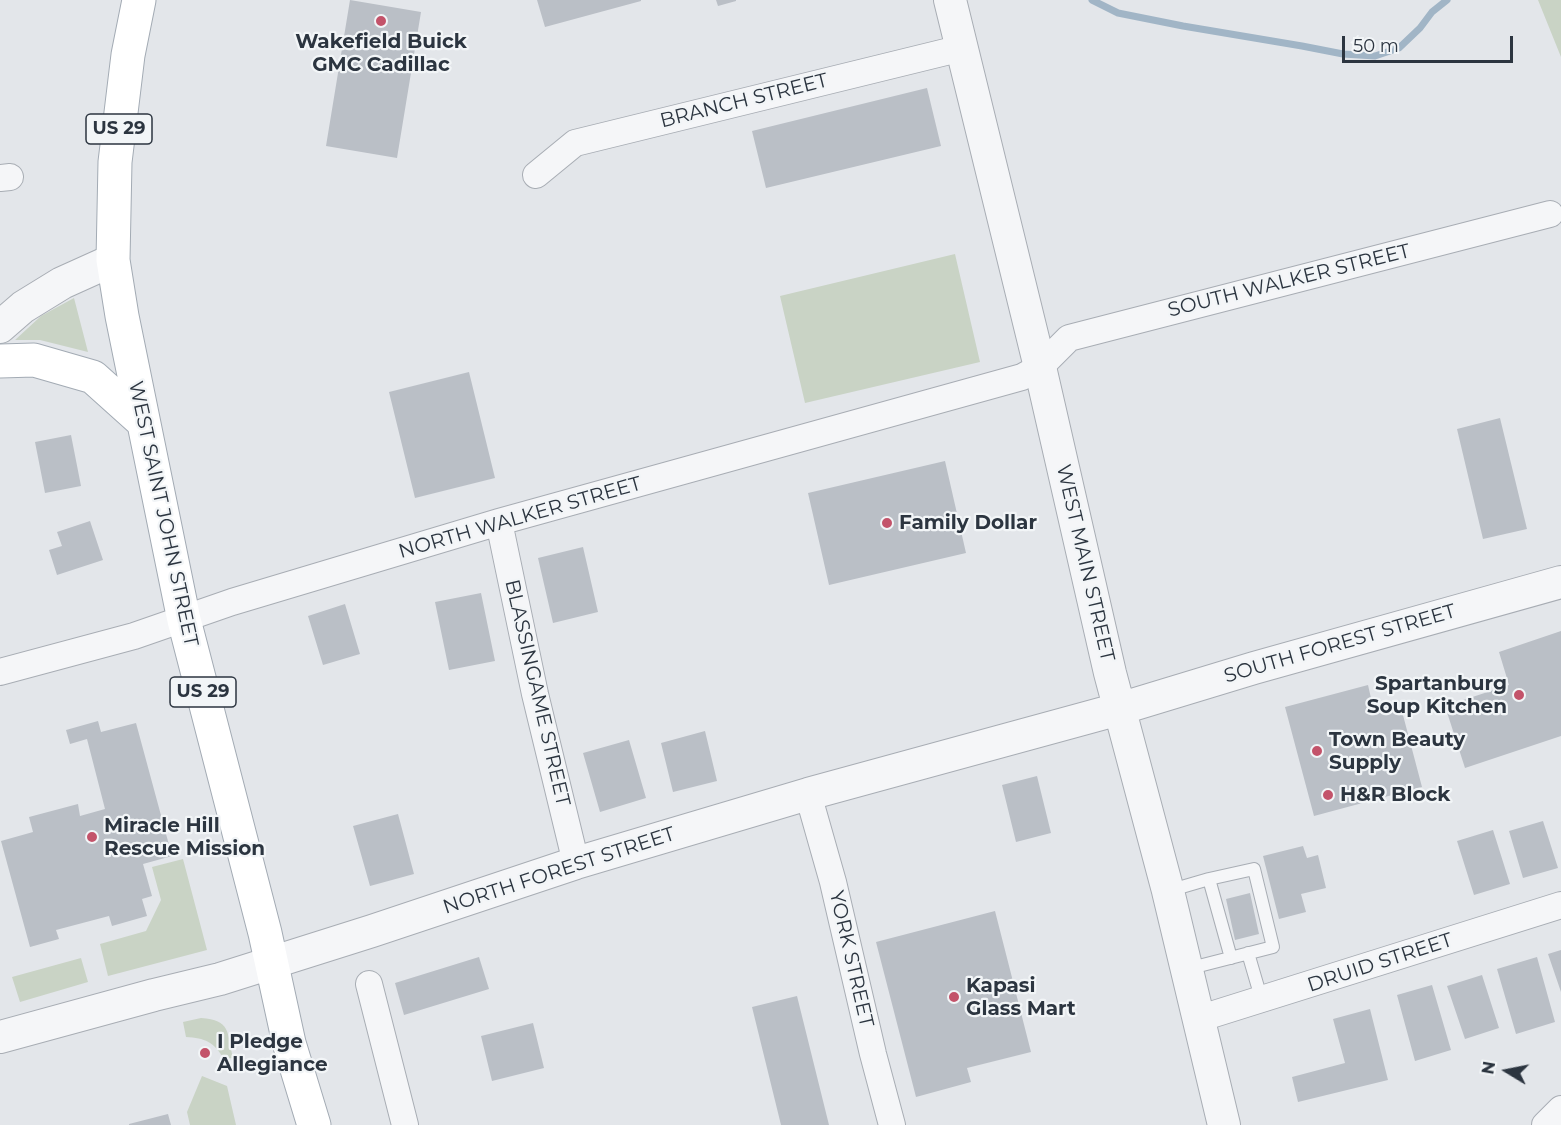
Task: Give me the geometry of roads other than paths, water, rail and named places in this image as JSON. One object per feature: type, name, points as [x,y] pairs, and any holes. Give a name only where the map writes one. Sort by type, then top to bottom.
[{"type":"main road","name":"WEST SAINT JOHN STREET","points":[[139,0],[128,55],[115,162],[113,260],[142,421],[184,620],[272,962],[289,1043],[314,1125]]},
{"type":"main road","points":[[0,361],[34,360],[93,377],[142,421]]},
{"type":"street","name":"WEST MAIN STREET","points":[[950,0],[1040,367],[1119,708],[1168,891],[1224,1125]]},
{"type":"street","name":"BRANCH STREET","points":[[536,175],[575,143],[962,48]]},
{"type":"street","name":"SOUTH WALKER STREET","points":[[1040,367],[1069,338],[1550,214]]},
{"type":"street","points":[[0,327],[23,307],[62,283],[113,260]]},
{"type":"street","name":"NORTH WALKER STREET","points":[[0,672],[134,636],[232,602],[499,522],[1022,377],[1040,367]]},
{"type":"street","name":"BLASSINGAME STREET","points":[[499,522],[535,694],[576,863]]},
{"type":"street","name":"SOUTH FOREST STREET","points":[[1119,708],[1561,582]]},
{"type":"street","name":"NORTH FOREST STREET","points":[[0,1037],[219,979],[576,863],[808,794],[1119,708]]},
{"type":"street","name":"YORK STREET","points":[[808,794],[834,882],[873,1054],[892,1125]]},
{"type":"street","name":"DRUID STREET","points":[[1198,1019],[1262,1001],[1561,905]]},
{"type":"street","points":[[369,984],[405,1125]]},
{"type":"street","points":[[1545,1125],[1561,1109]]},
{"type":"lane","points":[[1168,891],[1254,869],[1273,947],[1186,969]]},
{"type":"lane","points":[[1209,879],[1231,958]]},
{"type":"lane","points":[[1248,953],[1262,1001]]},
{"type":"waterway","points":[[1092,0],[1118,13],[1183,26],[1343,54],[1375,56],[1399,48],[1420,28],[1432,12],[1447,0]]},
{"type":"place","name":"Wakefield Buick GMC Cadillac","points":[[381,21]]},
{"type":"place","name":"Family Dollar","points":[[887,523]]},
{"type":"place","name":"Spartanburg Soup Kitchen","points":[[1519,695]]},
{"type":"place","name":"Town Beauty Supply","points":[[1317,751]]},
{"type":"place","name":"H&R Block","points":[[1328,795]]},
{"type":"place","name":"Miracle Hill Rescue Mission","points":[[92,837]]},
{"type":"place","name":"Kapasi Glass Mart","points":[[954,997]]},
{"type":"place","name":"I Pledge Allegiance","points":[[205,1053]]}]
